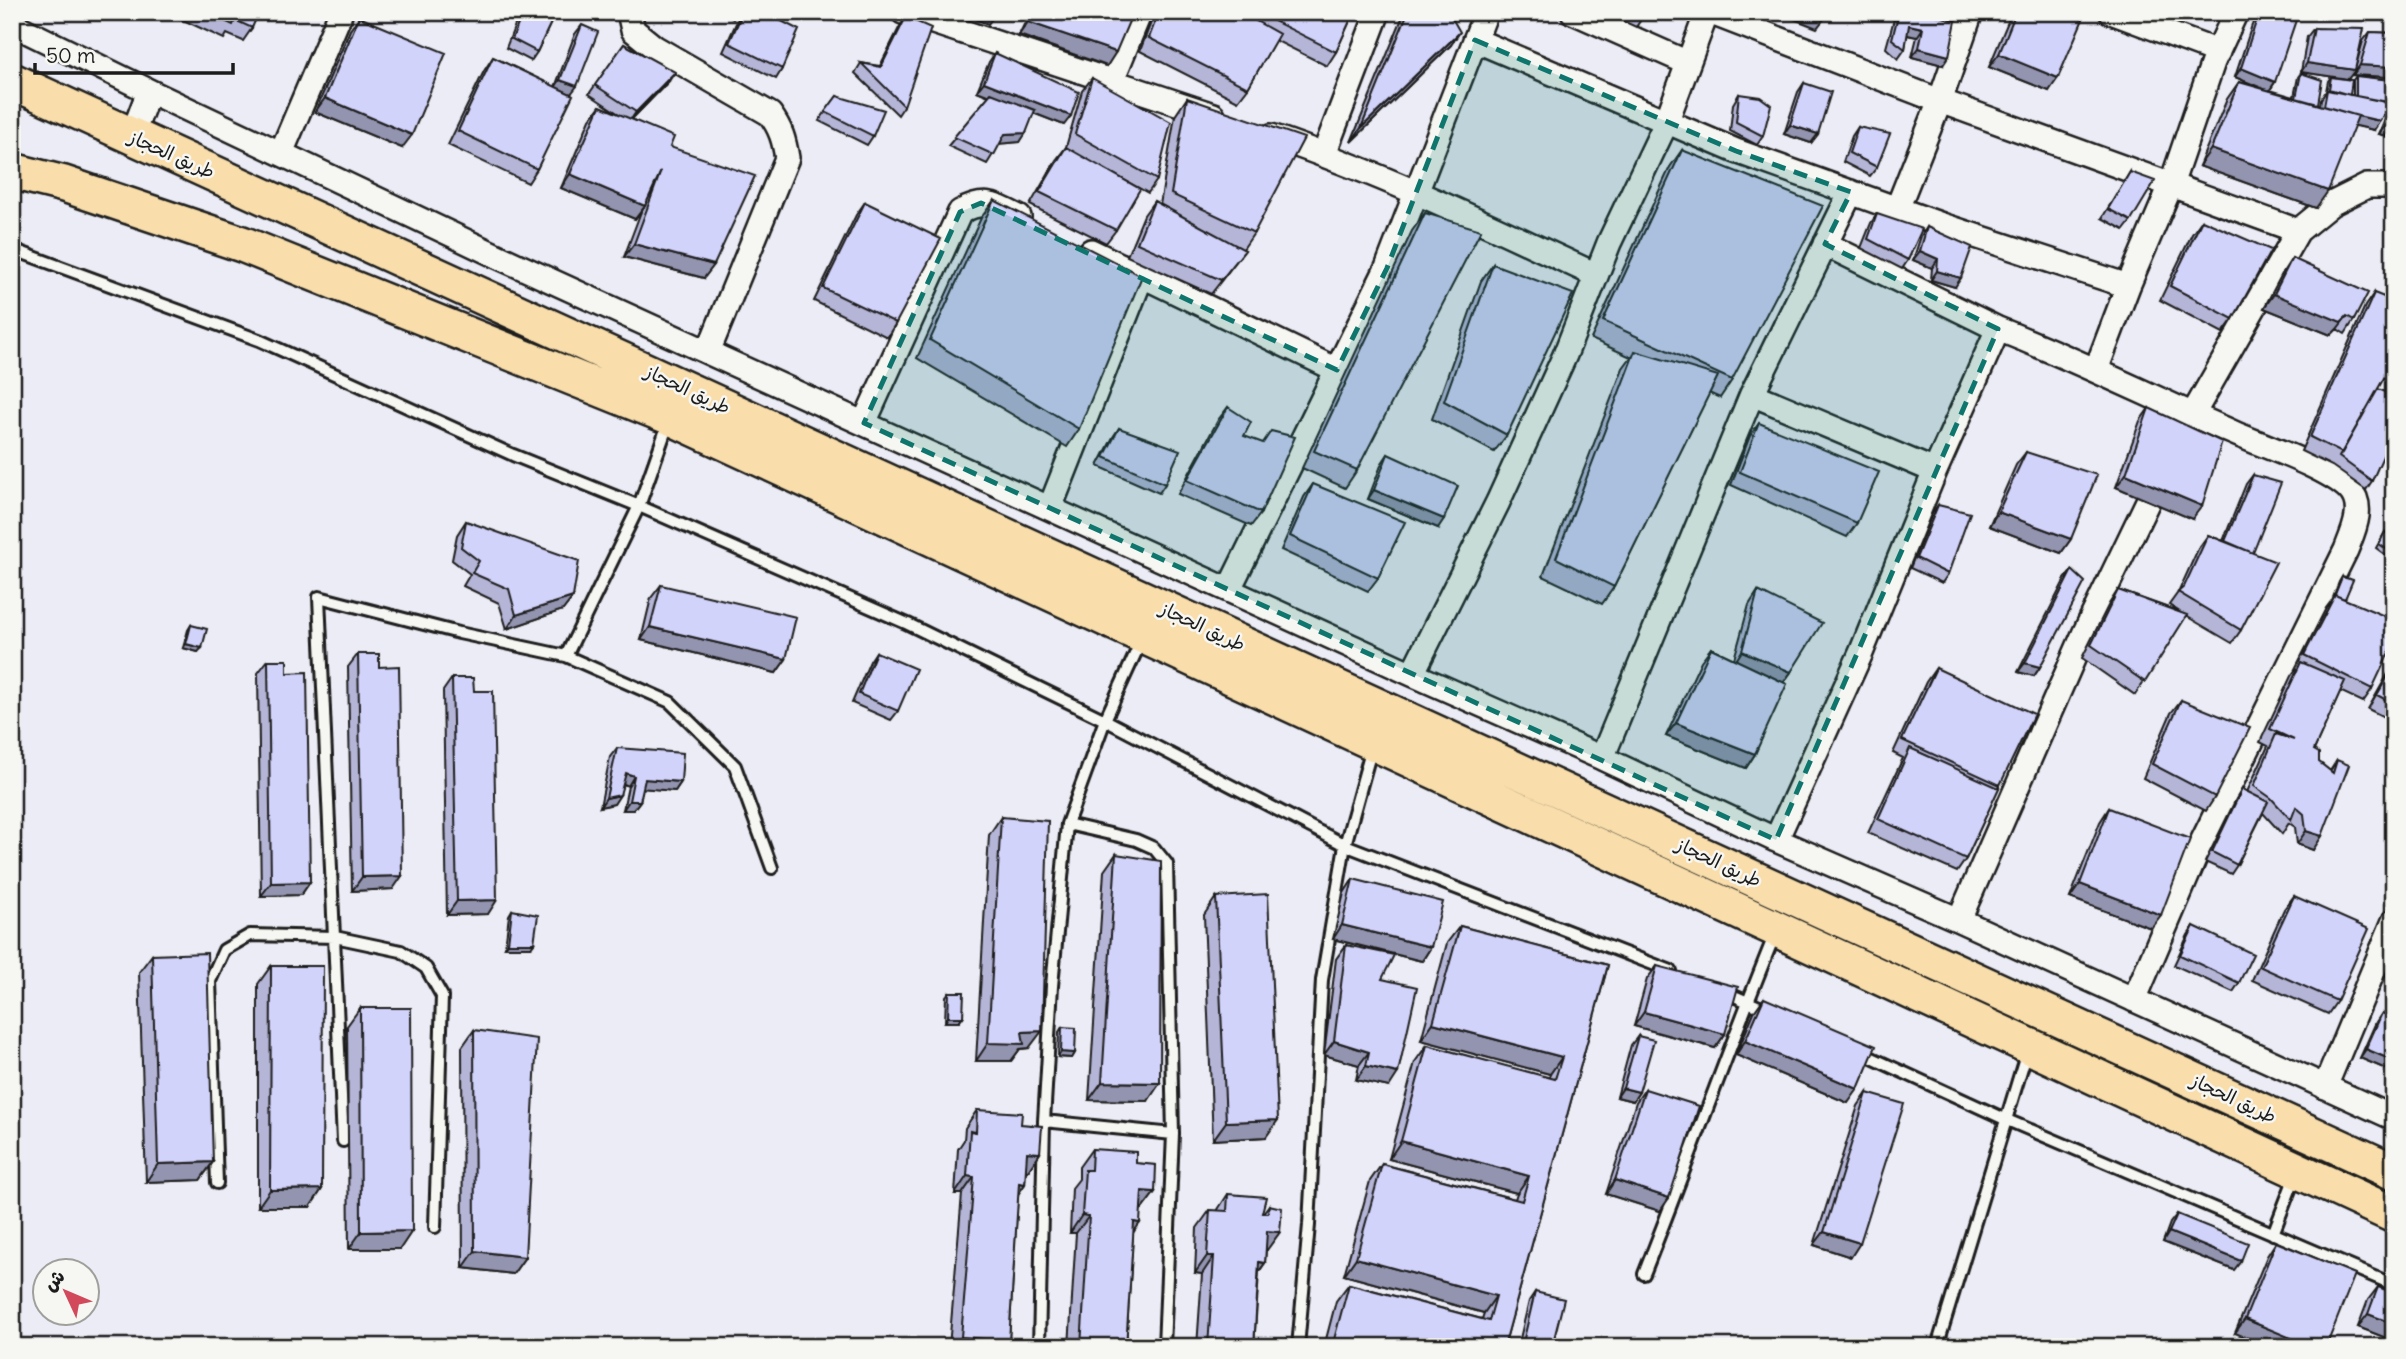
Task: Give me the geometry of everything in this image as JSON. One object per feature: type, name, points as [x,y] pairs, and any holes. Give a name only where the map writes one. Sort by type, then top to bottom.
[{"type":"main road","name":"طريق الحجاز","points":[[12,81],[2394,1172]]},
{"type":"main road","name":"طريق الحجاز","points":[[12,171],[64,184],[242,244],[671,417],[2394,1214]]},
{"type":"street","points":[[281,153],[341,12]]},
{"type":"street","points":[[629,12],[633,30],[654,47],[770,114],[780,128],[784,140],[787,158],[708,352]]},
{"type":"street","points":[[903,12],[1112,80],[1324,154],[1596,275]]},
{"type":"street","points":[[1112,80],[1140,12]]},
{"type":"street","points":[[1324,154],[1378,12]]},
{"type":"street","points":[[1573,12],[1688,63]]},
{"type":"street","points":[[1412,674],[1566,355],[1596,275],[1666,123],[1708,12],[1940,101],[2298,231]]},
{"type":"street","points":[[1897,209],[1940,101],[1971,12]]},
{"type":"street","points":[[2111,12],[2218,52]]},
{"type":"street","points":[[2096,370],[2171,185],[2218,52],[2236,12]]},
{"type":"street","points":[[1229,589],[1387,268],[1477,21],[1666,123],[1897,209],[2128,286]]},
{"type":"street","points":[[12,23],[460,239],[1412,674],[1602,758],[1776,840],[1959,920],[2394,1118]]},
{"type":"street","points":[[132,136],[149,91]]},
{"type":"street","points":[[1959,920],[2095,609],[2191,414],[2298,231],[2331,204],[2367,186],[2394,186]]},
{"type":"street","points":[[1602,758],[1752,394],[1851,192]]},
{"type":"street","points":[[864,423],[960,212],[981,203],[993,205],[1043,228]]},
{"type":"street","points":[[1068,240],[1337,370]]},
{"type":"street","points":[[1825,244],[1998,329],[2328,474],[2352,491],[2358,516],[2346,550],[2199,848],[2134,1000]]},
{"type":"street","points":[[1050,508],[1142,275]]},
{"type":"street","points":[[1776,840],[1861,653],[1935,471],[1998,329]]},
{"type":"street","points":[[1752,394],[1935,471]]},
{"type":"street","points":[[2325,1087],[2394,921]]},
{"type":"lane","points":[[12,249],[258,340],[513,455],[639,506],[908,624],[1105,720],[1345,845],[1682,976]]},
{"type":"lane","points":[[566,656],[639,506],[671,417]]},
{"type":"lane","points":[[343,1141],[319,597],[459,633],[566,656],[670,702],[735,766],[772,868]]},
{"type":"lane","points":[[1039,1347],[1044,1121],[1052,986],[1067,824],[1105,720],[1144,636]]},
{"type":"lane","points":[[1298,1347],[1309,1225],[1322,980],[1345,845],[1374,743]]},
{"type":"lane","points":[[1067,824],[1136,840],[1154,848],[1167,864],[1173,1134],[1164,1347]]},
{"type":"lane","points":[[1644,1274],[1747,1001],[1777,930]]},
{"type":"lane","points":[[217,1183],[210,981],[224,950],[250,935],[335,937],[401,951],[426,968],[442,996],[435,1227]]},
{"type":"lane","points":[[1708,986],[1784,1018]]},
{"type":"lane","points":[[1846,1046],[2007,1121],[2394,1285]]},
{"type":"lane","points":[[1937,1347],[2028,1047]]},
{"type":"lane","points":[[1044,1121],[1173,1134]]},
{"type":"lane","points":[[2273,1234],[2298,1171]]},
{"type":"highlighted area","points":[[1475,40],[1736,151],[1851,192],[1825,244],[1998,329],[1776,840],[864,423],[960,212],[981,203],[1337,370],[1387,268]]},
{"type":"building","points":[[205,12],[258,14],[252,28],[235,20],[233,25]]},
{"type":"building","points":[[523,12],[556,12],[537,52],[512,39]]},
{"type":"building","points":[[743,12],[764,12],[799,30],[782,69],[729,43]]},
{"type":"building","points":[[1033,12],[1133,12],[1116,52],[1028,22]]},
{"type":"building","points":[[1159,12],[1240,12],[1279,34],[1248,88],[1149,38]]},
{"type":"building","points":[[1256,12],[1354,12],[1336,52]]},
{"type":"building","points":[[1408,12],[1437,12],[1452,18],[1460,32],[1361,128]]},
{"type":"building","points":[[1629,12],[1644,12],[1642,18]]},
{"type":"building","points":[[1807,12],[1826,12],[1824,19]]},
{"type":"building","points":[[1899,12],[1927,12],[1956,21],[1949,56],[1919,48],[1923,28],[1909,25],[1905,49],[1892,39]]},
{"type":"building","points":[[2016,12],[2086,12],[2058,78],[1999,54]]},
{"type":"building","points":[[2258,16],[2296,20],[2275,82],[2241,68]]},
{"type":"building","points":[[359,17],[446,53],[412,135],[325,98]]},
{"type":"building","points":[[906,17],[931,28],[904,106],[861,63],[881,67]]},
{"type":"building","points":[[582,25],[598,32],[577,86],[560,80]]},
{"type":"building","points":[[2314,28],[2364,29],[2355,70],[2307,63]]},
{"type":"building","points":[[2370,32],[2394,33],[2394,67],[2360,65]]},
{"type":"building","points":[[624,44],[675,72],[636,112],[595,85]]},
{"type":"building","points":[[995,53],[1079,92],[1071,116],[984,82]]},
{"type":"building","points":[[493,57],[573,95],[537,169],[458,131]]},
{"type":"building","points":[[2301,73],[2322,80],[2318,104],[2296,98]]},
{"type":"building","points":[[2356,76],[2390,80],[2388,102],[2356,96]]},
{"type":"building","points":[[2331,77],[2352,80],[2350,95],[2329,89]]},
{"type":"building","points":[[1092,78],[1171,122],[1157,180],[1075,134]]},
{"type":"building","points":[[2239,82],[2358,116],[2328,191],[2211,149]]},
{"type":"building","points":[[1804,83],[1831,92],[1818,134],[1790,125]]},
{"type":"building","points":[[2327,90],[2390,103],[2380,121],[2324,106]]},
{"type":"building","points":[[991,93],[1035,110],[1026,133],[1005,134],[994,155],[954,137]]},
{"type":"building","points":[[1739,94],[1760,97],[1771,105],[1763,136],[1736,122]]},
{"type":"building","points":[[837,96],[884,110],[873,136],[825,112]]},
{"type":"building","points":[[1187,98],[1304,138],[1254,233],[1171,194]]},
{"type":"building","points":[[2394,105],[2394,127],[2386,125]]},
{"type":"building","points":[[600,106],[674,137],[670,147],[755,176],[714,265],[634,244],[661,171],[645,206],[570,174]]},
{"type":"building","points":[[1858,127],[1890,134],[1877,167],[1849,153]]},
{"type":"building","points":[[1066,147],[1140,189],[1116,230],[1039,192]]},
{"type":"building","points":[[1682,150],[1823,206],[1732,380],[1603,321]]},
{"type":"building","points":[[2130,172],[2155,181],[2131,221],[2108,209]]},
{"type":"building","points":[[994,200],[1142,276],[1079,429],[930,340]]},
{"type":"building","points":[[1154,201],[1245,250],[1221,280],[1137,243]]},
{"type":"building","points":[[865,202],[941,239],[896,323],[823,288]]},
{"type":"building","points":[[1425,213],[1481,230],[1357,470],[1314,451]]},
{"type":"building","points":[[1877,214],[1922,229],[1908,260],[1868,239]]},
{"type":"building","points":[[2202,220],[2271,250],[2233,319],[2170,286]]},
{"type":"building","points":[[1927,227],[1972,247],[1961,278],[1937,271],[1938,259],[1920,251]]},
{"type":"building","points":[[2292,258],[2368,293],[2354,320],[2347,316],[2341,322],[2274,294]]},
{"type":"building","points":[[1493,264],[1573,294],[1507,435],[1444,401]]},
{"type":"building","points":[[2374,293],[2394,301],[2394,360],[2342,453],[2310,437]]},
{"type":"building","points":[[1635,351],[1718,376],[1614,587],[1556,558]]},
{"type":"building","points":[[2378,389],[2394,395],[2394,431],[2372,481],[2339,457]]},
{"type":"building","points":[[1228,407],[1251,422],[1244,436],[1263,443],[1271,431],[1295,437],[1261,513],[1187,480]]},
{"type":"building","points":[[2149,408],[2222,442],[2202,506],[2126,474]]},
{"type":"building","points":[[1759,423],[1879,472],[1857,523],[1740,472]]},
{"type":"building","points":[[1119,428],[1180,450],[1165,484],[1104,457]]},
{"type":"building","points":[[2026,452],[2097,475],[2071,539],[1998,512]]},
{"type":"building","points":[[1388,454],[1458,486],[1444,519],[1374,490]]},
{"type":"building","points":[[2253,475],[2281,483],[2253,553],[2225,541]]},
{"type":"building","points":[[1313,484],[1405,522],[1378,578],[1290,536]]},
{"type":"building","points":[[1938,505],[1970,513],[1948,574],[1916,558]]},
{"type":"building","points":[[466,521],[579,561],[573,597],[516,615],[509,589],[472,573],[479,561],[461,547]]},
{"type":"building","points":[[2385,532],[2394,537],[2394,554],[2379,544]]},
{"type":"building","points":[[2208,535],[2276,562],[2241,630],[2178,592],[2184,587]]},
{"type":"building","points":[[2072,570],[2085,582],[2040,667],[2025,663]]},
{"type":"building","points":[[2342,577],[2353,580],[2345,599],[2335,595],[2334,597]]},
{"type":"building","points":[[661,585],[796,617],[786,659],[650,627]]},
{"type":"building","points":[[2118,590],[2187,615],[2145,682],[2091,645]]},
{"type":"building","points":[[1758,591],[1822,623],[1791,672],[1742,651]]},
{"type":"building","points":[[2335,595],[2394,620],[2394,642],[2372,689],[2304,655]]},
{"type":"building","points":[[191,625],[207,629],[202,648],[186,644]]},
{"type":"building","points":[[1711,648],[1787,684],[1755,754],[1676,723]]},
{"type":"building","points":[[876,652],[916,669],[898,711],[859,694]]},
{"type":"building","points":[[358,654],[379,654],[379,667],[399,666],[402,876],[362,877]]},
{"type":"building","points":[[268,660],[287,660],[287,673],[307,672],[310,882],[271,883]]},
{"type":"building","points":[[2301,662],[2345,681],[2314,750],[2319,753],[2319,762],[2333,773],[2337,760],[2349,765],[2322,836],[2306,831],[2304,814],[2296,807],[2291,820],[2271,798],[2254,786],[2276,734],[2294,740],[2270,729]]},
{"type":"building","points":[[2394,666],[2394,704],[2377,695]]},
{"type":"building","points":[[1936,668],[2034,714],[2000,785],[1902,740]]},
{"type":"building","points":[[452,678],[473,678],[474,691],[493,691],[497,900],[457,901]]},
{"type":"building","points":[[2181,700],[2250,728],[2215,797],[2152,764]]},
{"type":"building","points":[[617,748],[683,753],[681,782],[645,779],[640,801],[629,801],[634,776],[626,773],[620,795],[606,798]]},
{"type":"building","points":[[1910,748],[1999,788],[1966,859],[1878,819]]},
{"type":"building","points":[[2242,789],[2268,802],[2237,865],[2212,852]]},
{"type":"building","points":[[2109,808],[2190,839],[2161,915],[2080,884]]},
{"type":"building","points":[[1001,817],[1048,821],[1042,1031],[1022,1032],[1024,1044],[988,1043]]},
{"type":"building","points":[[1116,854],[1161,861],[1160,1083],[1102,1082]]},
{"type":"building","points":[[1353,879],[1443,902],[1431,947],[1342,925]]},
{"type":"building","points":[[1268,894],[1278,1120],[1226,1122],[1216,897]]},
{"type":"building","points":[[2294,896],[2369,929],[2337,1001],[2261,967]]},
{"type":"building","points":[[512,910],[538,915],[534,943],[508,943]]},
{"type":"building","points":[[1460,926],[1608,965],[1504,1347],[1332,1347],[1349,1284],[1489,1321],[1496,1296],[1356,1258],[1382,1164],[1522,1201],[1529,1176],[1401,1141],[1427,1045],[1555,1079],[1562,1057],[1433,1023]]},
{"type":"building","points":[[2194,926],[2253,954],[2239,983],[2180,955]]},
{"type":"building","points":[[1346,945],[1394,955],[1382,979],[1417,987],[1398,1073],[1366,1066],[1369,1052],[1334,1041]]},
{"type":"building","points":[[207,953],[213,1162],[158,1164],[152,955]]},
{"type":"building","points":[[271,966],[323,966],[322,1189],[270,1190]]},
{"type":"building","points":[[1657,966],[1738,987],[1725,1034],[1644,1012]]},
{"type":"building","points":[[949,992],[964,992],[963,1017],[948,1017]]},
{"type":"building","points":[[1764,998],[1876,1046],[1858,1089],[1745,1041]]},
{"type":"building","points":[[360,1008],[411,1008],[412,1231],[361,1232]]},
{"type":"building","points":[[2382,1013],[2394,1018],[2394,1061],[2366,1049]]},
{"type":"building","points":[[1062,1027],[1076,1028],[1075,1053],[1061,1052]]},
{"type":"building","points":[[474,1030],[537,1039],[525,1257],[475,1251]]},
{"type":"building","points":[[1638,1036],[1654,1040],[1639,1092],[1623,1088]]},
{"type":"building","points":[[1645,1089],[1699,1106],[1669,1198],[1615,1180]]},
{"type":"building","points":[[1867,1093],[1904,1104],[1860,1243],[1824,1232]]},
{"type":"building","points":[[977,1110],[1022,1113],[1021,1124],[1042,1126],[1040,1153],[1027,1152],[1025,1184],[1019,1183],[1009,1341],[961,1337],[974,1177],[967,1176],[970,1131],[976,1132]]},
{"type":"building","points":[[1092,1149],[1136,1152],[1136,1163],[1156,1165],[1155,1192],[1142,1191],[1140,1223],[1134,1222],[1126,1347],[1081,1347],[1089,1216],[1082,1215],[1085,1170],[1091,1170]]},
{"type":"building","points":[[1228,1194],[1266,1197],[1262,1213],[1268,1213],[1269,1205],[1282,1208],[1280,1232],[1267,1231],[1265,1263],[1259,1262],[1254,1347],[1208,1347],[1214,1256],[1207,1256],[1210,1210],[1227,1211]]},
{"type":"building","points":[[2177,1214],[2248,1243],[2241,1261],[2169,1232]]},
{"type":"building","points":[[2276,1242],[2355,1274],[2326,1347],[2313,1347],[2245,1319]]},
{"type":"building","points":[[2378,1287],[2394,1293],[2394,1324],[2368,1314]]},
{"type":"building","points":[[1535,1292],[1564,1299],[1552,1347],[1522,1347]]}]
